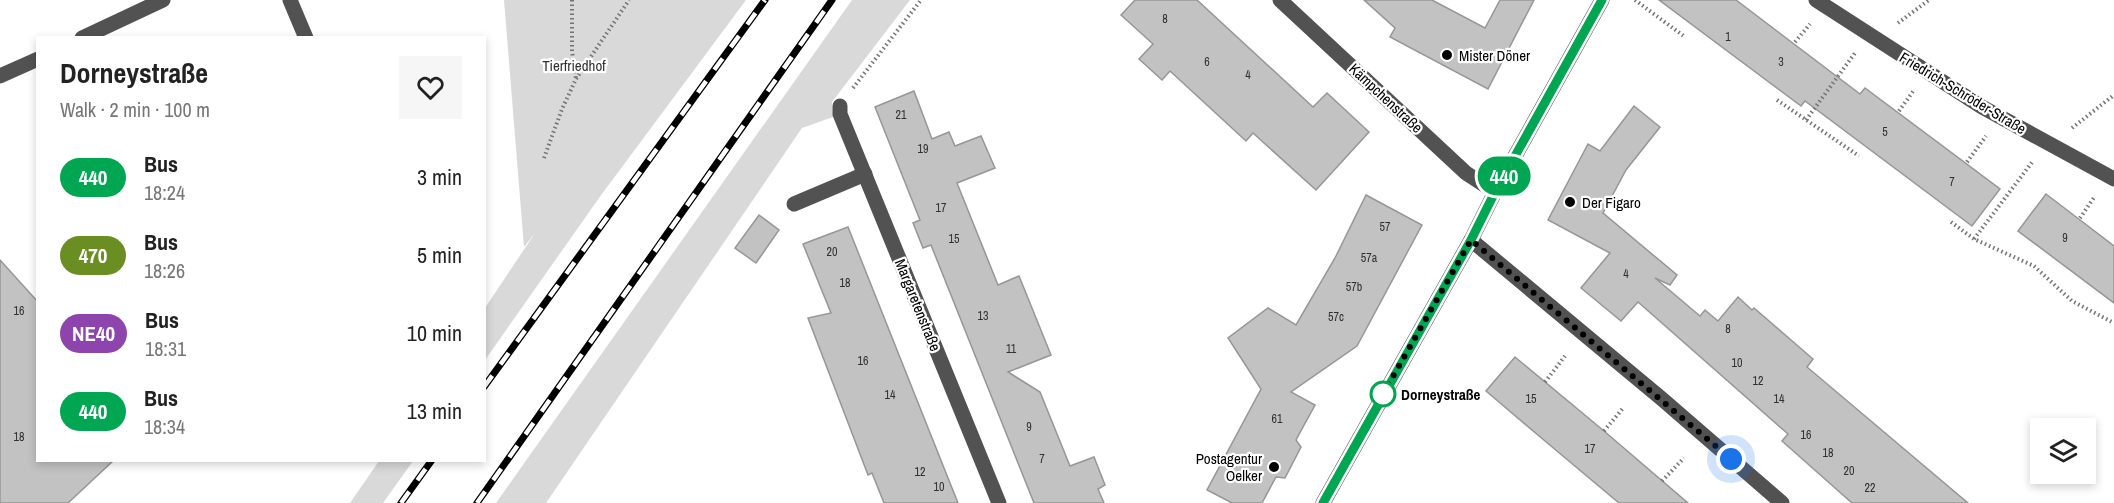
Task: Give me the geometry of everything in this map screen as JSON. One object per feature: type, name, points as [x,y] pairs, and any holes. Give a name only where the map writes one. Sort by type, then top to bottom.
[{"type":"street","points":[[86,36],[163,0]]},
{"type":"street","points":[[290,0],[305,36]]},
{"type":"street","name":"Kämpchenstraße","points":[[1281,0],[1466,173],[1495,192]]},
{"type":"street","points":[[1323,503],[1471,240],[1495,192],[1602,0]]},
{"type":"street","name":"Friedrich-Schröder-Straße","points":[[1816,0],[1982,108],[2114,179]]},
{"type":"street","points":[[0,76],[36,60]]},
{"type":"street","name":"Margaretenstraße","points":[[840,106],[840,114],[999,503]]},
{"type":"street","points":[[794,204],[865,174]]},
{"type":"street","points":[[1471,240],[1662,399],[1782,503]]},
{"type":"path","points":[[572,0],[572,51],[576,79]]},
{"type":"path","points":[[544,159],[562,109],[576,79],[629,0]]},
{"type":"path","points":[[840,106],[921,0]]},
{"type":"path","points":[[1635,0],[1685,37]]},
{"type":"path","points":[[1897,24],[1929,0]]},
{"type":"path","points":[[1795,42],[1813,19]]},
{"type":"path","points":[[1806,120],[1858,49]]},
{"type":"path","points":[[1899,111],[1916,86]]},
{"type":"path","points":[[2064,134],[2114,95]]},
{"type":"path","points":[[1777,100],[1859,156]]},
{"type":"path","points":[[1967,162],[1990,130]]},
{"type":"path","points":[[1974,239],[2037,156]]},
{"type":"path","points":[[2080,218],[2100,189]]},
{"type":"path","points":[[1951,222],[1974,239],[2034,266],[2072,301],[2114,323]]},
{"type":"path","points":[[1545,382],[1565,356]]},
{"type":"path","points":[[1604,431],[1624,407]]},
{"type":"path","points":[[1662,481],[1684,458]]},
{"type":"green space","name":"Tierfriedhof","points":[[504,0],[746,0],[599,198],[486,359],[486,306],[535,233],[524,247]]},
{"type":"green space","points":[[852,0],[910,0],[832,102],[833,117],[802,128],[546,503],[496,503]]},
{"type":"green space","points":[[378,462],[412,462],[383,503],[350,503]]},
{"type":"building","points":[[1135,0],[1197,0],[1313,107],[1327,93],[1369,132],[1316,190],[1253,133],[1246,141],[1170,71],[1162,80],[1139,59],[1153,44],[1121,15]]},
{"type":"building","points":[[1364,0],[1432,0],[1485,28],[1500,0],[1534,0],[1488,89],[1390,37],[1395,28]]},
{"type":"building","points":[[1659,0],[1736,0],[1860,94],[1865,88],[2000,189],[1972,226],[1805,101],[1801,106]]},
{"type":"building","points":[[914,91],[932,139],[949,132],[955,146],[981,136],[995,168],[957,183],[998,285],[1019,276],[1051,355],[1008,372],[1040,392],[1070,466],[1094,457],[1105,485],[1098,489],[1104,503],[1034,503],[931,245],[923,248],[913,223],[920,220],[875,107]]},
{"type":"building","points":[[1634,106],[1660,127],[1626,170],[1603,213],[1677,275],[1670,285],[1655,278],[1700,316],[1705,310],[1718,321],[1738,297],[1752,310],[1754,308],[1813,359],[1807,367],[1968,503],[1852,503],[1782,441],[1788,434],[1638,302],[1621,321],[1581,288],[1610,253],[1548,220],[1588,144],[1600,151]]},
{"type":"building","points":[[2046,194],[2114,246],[2114,303],[2018,231]]},
{"type":"building","points":[[1366,195],[1422,225],[1357,346],[1291,392],[1315,405],[1296,440],[1301,447],[1285,478],[1276,477],[1262,503],[1232,503],[1207,490],[1261,389],[1228,338],[1268,308],[1296,325],[1335,258]]},
{"type":"building","points":[[759,215],[779,230],[756,263],[735,248]]},
{"type":"building","points":[[848,227],[958,503],[884,503],[872,473],[868,475],[808,318],[831,313],[803,244]]},
{"type":"building","points":[[0,260],[36,300],[36,462],[112,462],[68,503],[0,503]]},
{"type":"building","points":[[1515,357],[1688,503],[1619,503],[1545,441],[1486,391]]},
{"type":"railway","points":[[486,384],[765,0]]},
{"type":"railway","points":[[477,503],[832,0]]},
{"type":"railway","points":[[401,503],[431,462]]},
{"type":"bus line","name":"440","points":[[1323,503],[1471,240],[1495,192],[1602,0]]},
{"type":"place","name":"Mister Döner","points":[[1447,55]]},
{"type":"place","name":"Der Figaro","points":[[1570,202]]},
{"type":"place","name":"Dorneystraße","points":[[1383,394]]},
{"type":"place","name":"Postagentur Oelker","points":[[1274,467]]},
{"type":"route","points":[[1383,394],[1471,240],[1731,459]]}]
